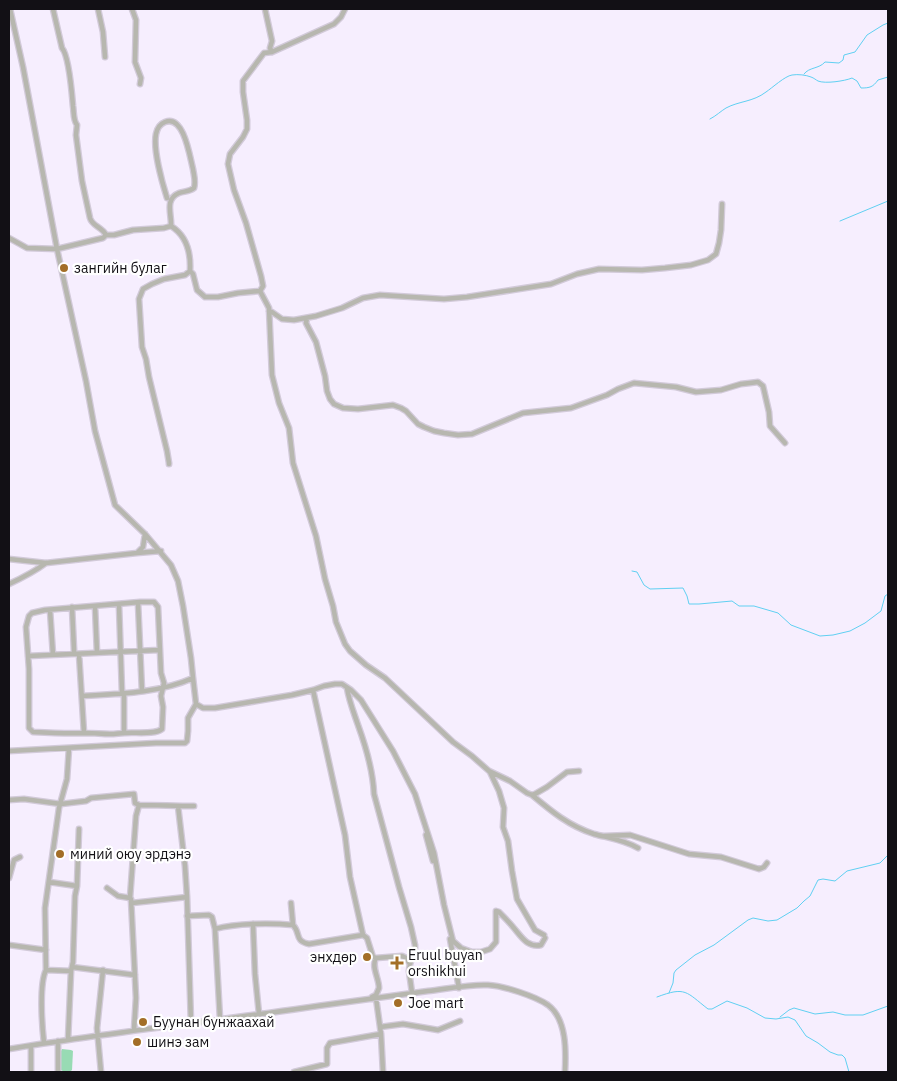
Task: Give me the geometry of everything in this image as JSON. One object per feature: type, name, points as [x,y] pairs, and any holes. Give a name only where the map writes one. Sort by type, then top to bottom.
[{"type":"street","points":[[9,751],[184,743],[187,741],[188,718],[196,704],[190,648],[178,581],[171,564],[161,551],[115,505],[96,431],[57,249],[23,67],[10,9]]},
{"type":"street","points":[[53,9],[62,48],[66,52],[75,123],[77,125],[76,135],[82,181],[90,218],[91,222],[105,232],[106,235]]},
{"type":"street","points":[[98,9],[103,32],[105,57]]},
{"type":"street","points":[[132,9],[136,20],[135,62],[141,78],[140,84]]},
{"type":"street","points":[[265,9],[272,41],[270,48],[272,52]]},
{"type":"street","points":[[260,292],[263,286],[261,276],[246,223],[234,190],[228,164],[230,154],[247,129],[243,81],[264,53],[272,52],[334,24],[341,17],[345,9]]},
{"type":"street","points":[[167,198],[155,143],[158,128],[167,121],[176,124],[183,130],[195,180],[194,188],[190,191],[175,195],[171,200],[169,210],[171,226],[182,235],[187,245],[190,270],[193,274],[197,290],[206,297],[218,298],[238,293],[260,292]]},
{"type":"street","points":[[269,311],[282,319],[294,320],[342,308],[372,296],[444,298],[477,296],[551,284],[577,274],[599,269],[642,270],[682,266],[708,260],[716,254],[719,243],[722,204]]},
{"type":"street","points":[[9,238],[27,248],[57,249],[103,238],[106,235],[171,226]]},
{"type":"street","points":[[169,464],[142,347],[139,299],[143,289],[164,279],[184,275],[190,270]]},
{"type":"street","points":[[260,292],[270,308],[272,375],[289,428],[293,463],[316,536],[336,622],[345,644],[355,656],[385,678],[453,742],[490,771],[510,781],[527,793],[532,794],[557,816],[567,822],[593,833],[632,844],[638,848]]},
{"type":"street","points":[[307,318],[306,323],[316,342],[330,399],[334,404],[343,408],[366,409],[393,405],[401,408],[418,424],[430,430],[466,435],[478,432],[523,413],[571,408],[608,396],[618,389],[634,384],[676,387],[696,392],[720,390],[740,384],[758,382],[763,386],[770,426],[785,443]]},
{"type":"street","points":[[137,553],[143,547],[144,534]]},
{"type":"street","points":[[9,559],[46,563],[161,551]]},
{"type":"street","points":[[9,584],[18,578],[27,576],[46,563]]},
{"type":"street","points":[[154,602],[158,607],[159,650],[164,683],[162,729],[148,733],[124,732],[111,734],[33,732],[30,728],[26,627],[28,616],[36,612],[72,607],[138,603],[154,602]]},
{"type":"street","points":[[138,603],[142,691]]},
{"type":"street","points":[[119,604],[122,692],[124,693],[124,732]]},
{"type":"street","points":[[94,606],[97,653]]},
{"type":"street","points":[[72,607],[74,653],[78,654],[84,733]]},
{"type":"street","points":[[50,610],[53,655]]},
{"type":"street","points":[[28,656],[159,650]]},
{"type":"street","points":[[82,696],[164,688],[193,678]]},
{"type":"street","points":[[196,704],[203,708],[215,708],[292,695],[324,686],[340,684],[357,694],[393,751],[415,794],[439,885],[459,988]]},
{"type":"street","points":[[347,688],[350,705],[370,766],[374,794],[411,927],[415,950],[409,971],[412,993]]},
{"type":"street","points":[[313,690],[345,835],[350,877],[363,935],[367,938],[373,957],[402,956],[410,964]]},
{"type":"street","points":[[44,1043],[42,996],[43,975],[46,970],[45,908],[59,808],[67,778],[69,748]]},
{"type":"street","points":[[421,816],[434,853],[453,941],[461,948],[472,952],[490,949],[496,942],[496,911],[525,941],[531,945],[541,945],[545,936],[535,930],[517,899],[508,841],[503,827],[504,808],[490,771]]},
{"type":"street","points":[[532,794],[547,787],[567,772],[579,771]]},
{"type":"street","points":[[9,800],[24,799],[61,804],[86,801],[92,798],[134,794],[135,803],[139,806],[163,804],[168,806],[194,806]]},
{"type":"street","points":[[134,1030],[136,998],[131,901],[136,816],[139,806]]},
{"type":"street","points":[[178,806],[187,896],[191,1023]]},
{"type":"street","points":[[68,1040],[79,829]]},
{"type":"street","points":[[604,836],[630,835],[689,854],[721,857],[759,869],[767,863]]},
{"type":"street","points":[[9,878],[14,860],[20,857]]},
{"type":"street","points":[[50,882],[77,886]]},
{"type":"street","points":[[107,888],[118,896],[131,901],[187,896]]},
{"type":"street","points":[[291,903],[293,925],[298,939],[303,943],[308,944],[363,935]]},
{"type":"street","points":[[187,916],[209,915],[212,917],[215,929],[220,1019]]},
{"type":"street","points":[[215,929],[253,924],[293,925]]},
{"type":"street","points":[[253,924],[259,1014]]},
{"type":"street","points":[[9,945],[46,950]]},
{"type":"street","points":[[370,998],[376,995],[379,988],[374,966],[376,958]]},
{"type":"street","points":[[46,970],[103,970],[134,975]]},
{"type":"street","points":[[101,1072],[97,1028],[103,970]]},
{"type":"street","points":[[9,1049],[370,998],[488,985],[499,986],[528,995],[548,1005],[557,1016],[563,1031],[566,1050],[565,1072]]},
{"type":"street","points":[[376,998],[381,1034],[383,1072]]},
{"type":"street","points":[[380,1026],[404,1024],[438,1030],[460,1022]]},
{"type":"street","points":[[294,1072],[326,1064],[327,1048],[330,1043],[381,1034]]},
{"type":"street","points":[[58,1042],[58,1072]]},
{"type":"street","points":[[31,1046],[31,1072]]},
{"type":"green space","points":[[62,1049],[73,1051],[71,1071],[61,1070]]},
{"type":"waterway","points":[[804,74],[825,62],[839,63],[843,60],[844,55],[855,52],[867,35],[888,23]]},
{"type":"waterway","points":[[710,119],[726,108],[761,95],[792,75],[812,77],[818,81],[825,82],[852,78],[857,81],[861,88],[871,87],[878,80],[888,77]]},
{"type":"waterway","points":[[840,221],[888,201]]},
{"type":"waterway","points":[[632,571],[637,572],[644,585],[650,589],[683,588],[689,604],[732,601],[739,606],[754,606],[778,613],[791,625],[820,636],[850,631],[865,623],[881,611],[885,596],[888,594]]},
{"type":"waterway","points":[[669,993],[676,970],[748,920],[753,918],[768,921],[777,920],[797,908],[810,896],[818,880],[835,881],[847,871],[880,863],[888,855]]},
{"type":"waterway","points":[[657,997],[680,991],[690,995],[708,1009],[712,1009],[727,1001],[747,1008],[765,1018],[788,1017],[795,1020],[806,1036],[830,1052],[842,1055],[845,1058],[849,1072]]},
{"type":"waterway","points":[[780,1017],[794,1008],[815,1014],[833,1012],[845,1015],[863,1015],[888,1006]]},
{"type":"place","name":"зангийн булаг","points":[[64,268]]},
{"type":"place","name":"миний оюу эрдэнэ","points":[[60,854]]},
{"type":"place","name":"энхдөр","points":[[367,957]]},
{"type":"place","name":"Eruul buyan orshikhui","points":[[397,963]]},
{"type":"place","name":"Joe mart","points":[[398,1003]]},
{"type":"place","name":"Буунан бунжаахай","points":[[143,1022]]},
{"type":"place","name":"шинэ зам","points":[[137,1042]]}]
